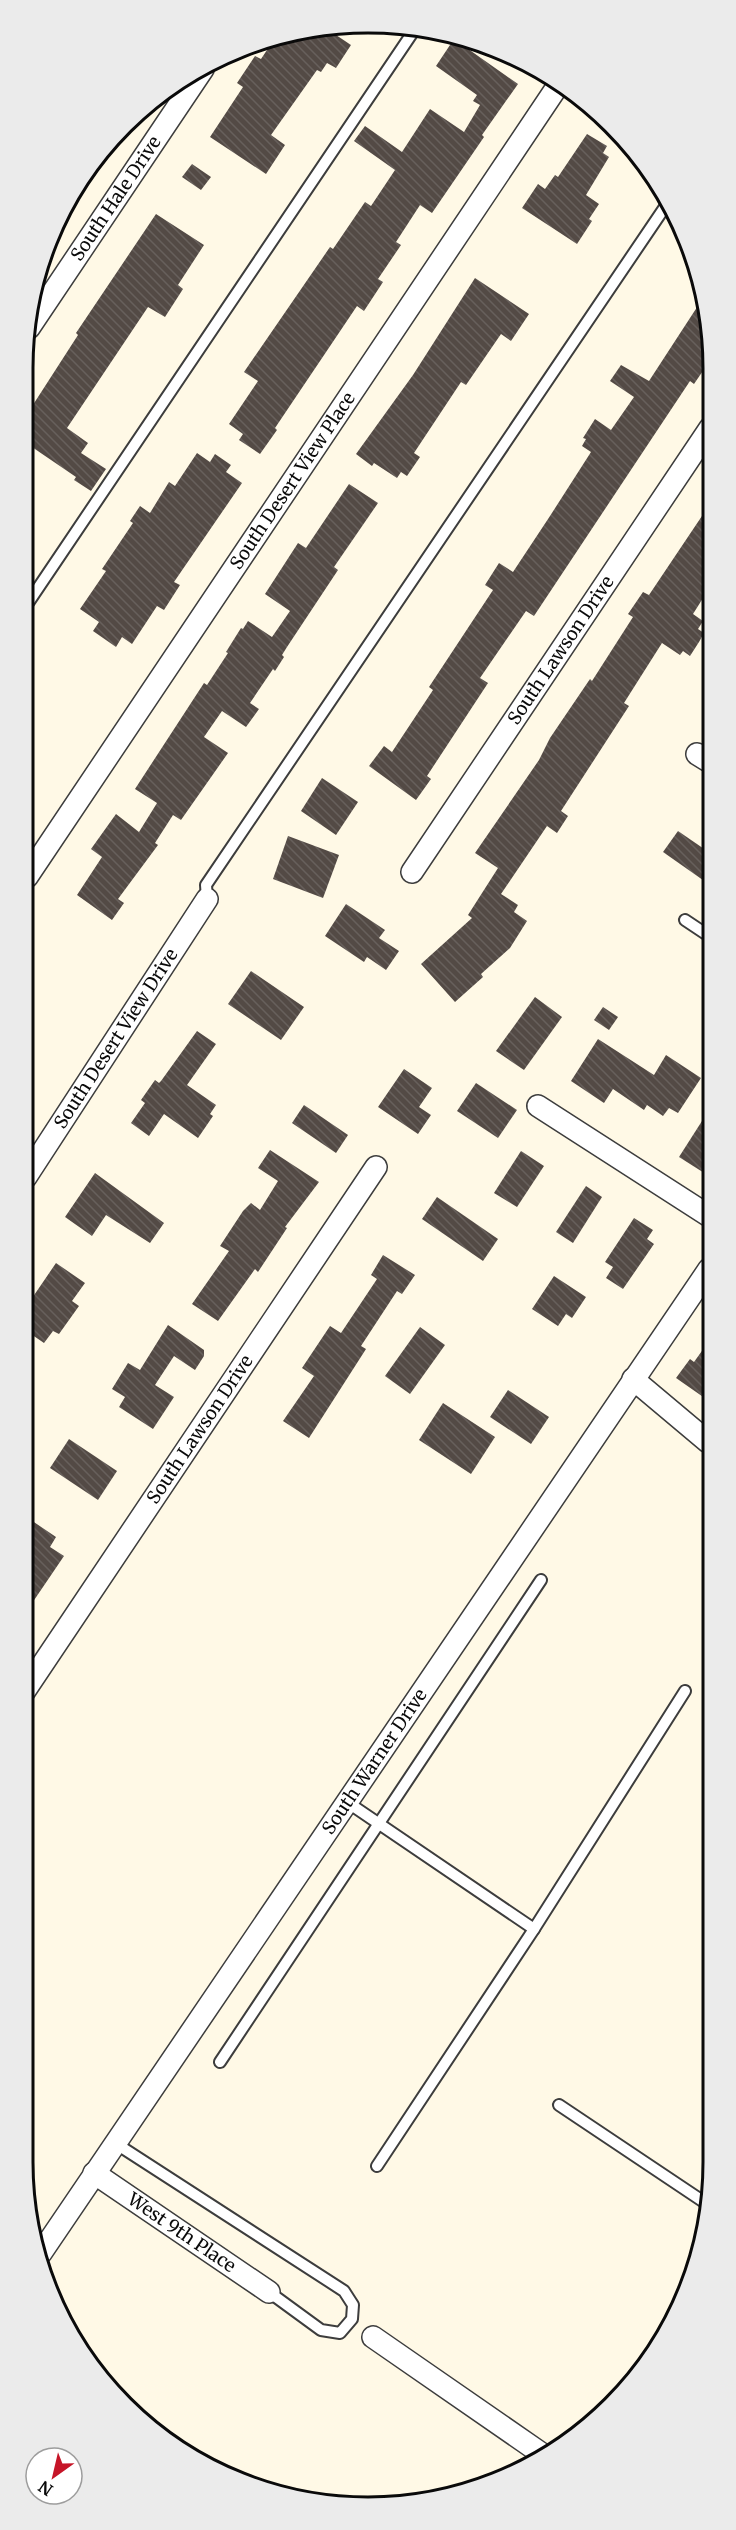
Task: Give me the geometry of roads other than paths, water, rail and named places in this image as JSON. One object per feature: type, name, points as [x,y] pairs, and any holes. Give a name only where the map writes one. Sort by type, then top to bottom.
[{"type":"street","name":"South Hale Drive","points":[[37,316],[196,81]]},
{"type":"street","name":"South Desert View Place","points":[[33,868],[555,90]]},
{"type":"street","name":"South Lawson Drive","points":[[412,872],[703,438]]},
{"type":"street","name":"South Desert View Drive","points":[[33,1166],[207,899]]},
{"type":"street","points":[[538,1106],[703,1212]]},
{"type":"street","name":"South Lawson Drive","points":[[33,1679],[376,1167]]},
{"type":"street","name":"South Warner Drive","points":[[44,2248],[703,1278]]},
{"type":"street","points":[[633,1379],[703,1438]]},
{"type":"street","name":"West 9th Place","points":[[94,2173],[269,2292]]},
{"type":"street","points":[[373,2337],[538,2451]]},
{"type":"lane","points":[[33,596],[410,36]]},
{"type":"lane","points":[[207,899],[206,885],[663,210]]},
{"type":"lane","points":[[685,920],[703,932]]},
{"type":"lane","points":[[220,2062],[541,1580]]},
{"type":"lane","points":[[377,2166],[534,1929],[685,1691]]},
{"type":"lane","points":[[346,1802],[534,1929]]},
{"type":"lane","points":[[559,2105],[701,2200]]},
{"type":"lane","points":[[115,2143],[344,2291],[353,2305],[352,2319],[340,2333],[321,2330],[269,2292]]}]
